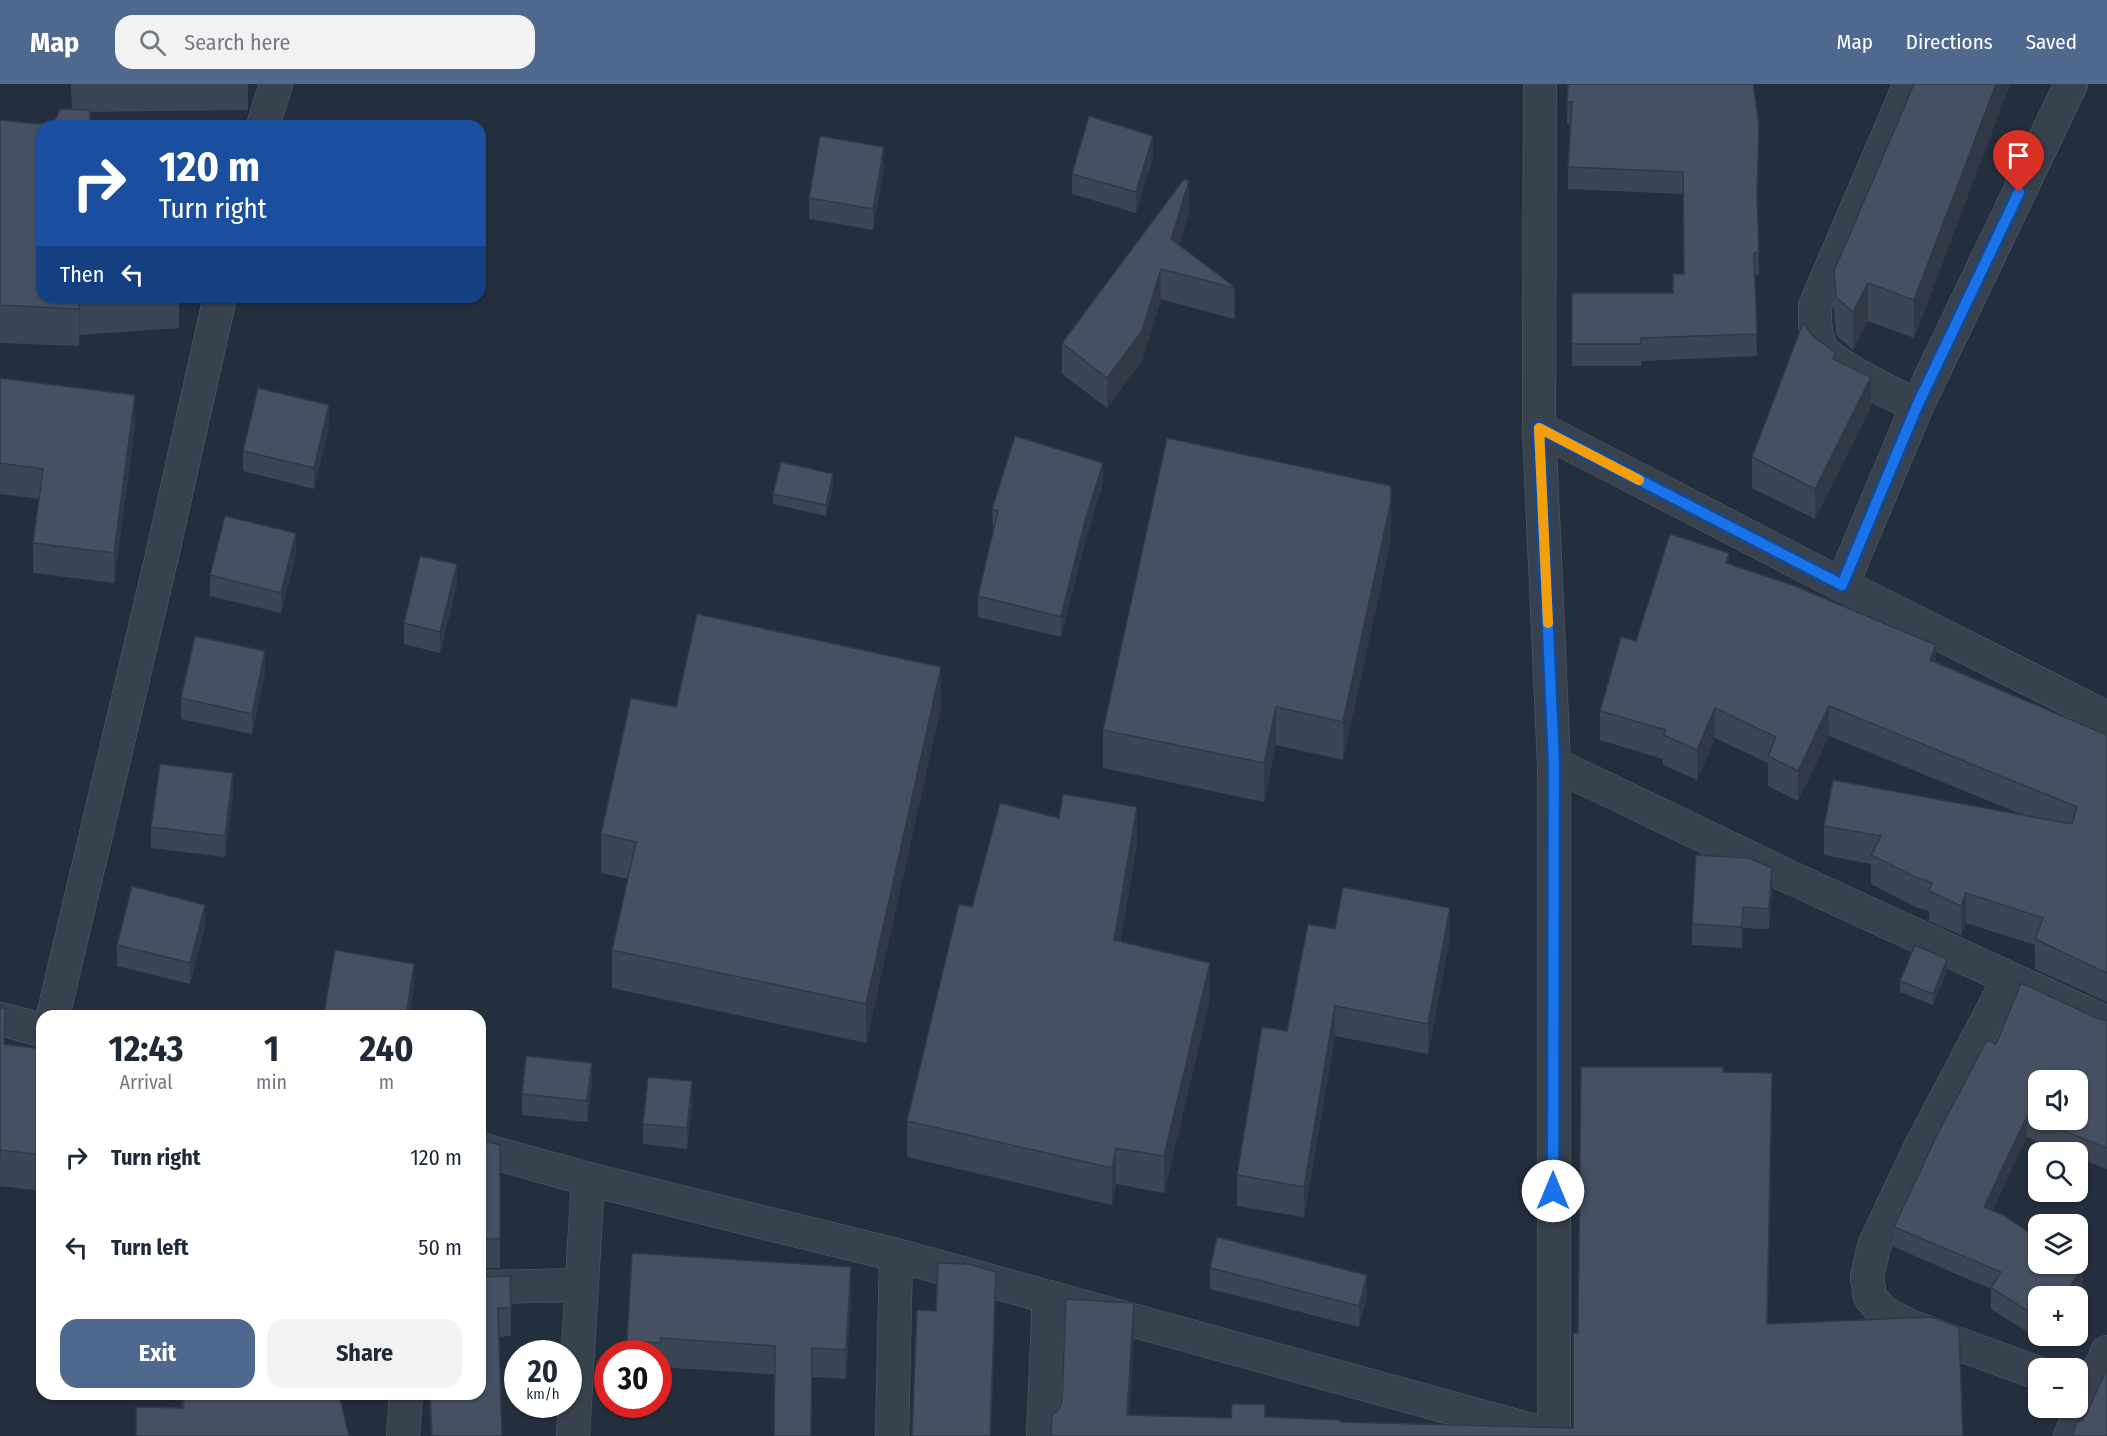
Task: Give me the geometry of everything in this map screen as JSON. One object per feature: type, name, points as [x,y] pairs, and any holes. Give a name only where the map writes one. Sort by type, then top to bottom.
[{"type":"street","points":[[265,120],[276,84]]},
{"type":"street","points":[[486,1151],[588,1179],[896,1255],[1554,1436],[1554,764],[1539,428],[1540,84]]},
{"type":"street","points":[[1910,84],[1815,306],[1816,331],[1822,349],[1850,370],[1917,406]]},
{"type":"street","points":[[1842,585],[1917,406],[2071,84]]},
{"type":"street","points":[[54,1010],[161,560],[219,303]]},
{"type":"street","points":[[1539,428],[1842,585],[2107,718]]},
{"type":"street","points":[[1554,764],[1798,881],[2107,1023]]},
{"type":"street","points":[[2009,979],[1920,1148],[1874,1246],[1867,1277],[1870,1297],[1884,1313],[1912,1327],[2028,1369]]},
{"type":"street","points":[[0,1019],[36,1028]]},
{"type":"street","points":[[573,1436],[588,1179]]},
{"type":"street","points":[[892,1436],[896,1255]]},
{"type":"street","points":[[486,1287],[582,1285]]},
{"type":"street","points":[[1043,1436],[1049,1297]]},
{"type":"street","points":[[2088,1381],[2107,1352]]},
{"type":"street","points":[[403,1436],[406,1400]]},
{"type":"street","points":[[2070,1436],[2075,1418]]},
{"type":"building","points":[[1568,84],[1753,84],[1759,124],[1757,194],[1759,252],[1754,253],[1757,334],[1641,338],[1641,344],[1572,344],[1572,293],[1673,293],[1673,274],[1684,274],[1683,172],[1568,167],[1572,102],[1567,102]]},
{"type":"building","points":[[1914,84],[1996,84],[1914,300],[1868,283],[1853,312],[1836,297],[1834,271]]},
{"type":"building","points":[[60,109],[90,110],[90,120],[54,120]]},
{"type":"building","points":[[1089,116],[1153,136],[1136,192],[1072,174]]},
{"type":"building","points":[[0,120],[36,124],[36,303],[80,303],[79,309],[0,305]]},
{"type":"building","points":[[820,136],[884,147],[873,209],[809,198]]},
{"type":"building","points":[[1184,179],[1189,181],[1171,239],[1235,287],[1161,269],[1142,331],[1107,378],[1062,343]]},
{"type":"building","points":[[1803,323],[1815,338],[1836,353],[1833,359],[1871,377],[1815,489],[1752,457]]},
{"type":"building","points":[[0,378],[135,395],[114,553],[33,543],[43,469],[0,463]]},
{"type":"building","points":[[258,388],[329,405],[314,468],[243,451]]},
{"type":"building","points":[[1015,436],[1103,463],[1085,521],[1061,617],[978,596],[998,511],[992,509]]},
{"type":"building","points":[[1167,438],[1391,486],[1391,501],[1343,722],[1276,707],[1264,763],[1103,730]]},
{"type":"building","points":[[781,462],[833,474],[826,505],[773,494]]},
{"type":"building","points":[[225,516],[296,533],[281,593],[210,575]]},
{"type":"building","points":[[1670,534],[1729,553],[1726,563],[1795,586],[1936,645],[1930,660],[2107,735],[2107,973],[2035,939],[2043,918],[1966,893],[1961,906],[1929,891],[1932,883],[1871,855],[1881,836],[1824,826],[1833,780],[2072,824],[2077,807],[1829,706],[1798,771],[1768,756],[1776,737],[1715,708],[1697,750],[1663,735],[1666,730],[1600,711],[1621,637],[1636,641]]},
{"type":"building","points":[[420,556],[457,564],[440,632],[404,623]]},
{"type":"building","points":[[697,614],[941,667],[866,1004],[612,950],[636,842],[601,834],[631,698],[676,707]]},
{"type":"building","points":[[195,636],[265,651],[252,714],[181,698]]},
{"type":"building","points":[[160,764],[233,773],[225,836],[151,827]]},
{"type":"building","points":[[1063,794],[1137,807],[1114,940],[1210,963],[1164,1156],[1116,1148],[1112,1168],[907,1121],[959,904],[972,907],[1000,803],[1059,818]]},
{"type":"building","points":[[1696,855],[1749,858],[1772,868],[1769,909],[1743,907],[1742,927],[1692,924]]},
{"type":"building","points":[[132,886],[205,905],[190,963],[117,945]]},
{"type":"building","points":[[1343,887],[1450,908],[1428,1024],[1335,1006],[1304,1187],[1237,1175],[1262,1027],[1287,1031],[1308,924],[1335,929]]},
{"type":"building","points":[[1915,945],[1947,959],[1933,994],[1900,981]]},
{"type":"building","points":[[335,950],[414,964],[407,1010],[324,1010]]},
{"type":"building","points":[[2021,983],[2099,1019],[2107,1020],[2107,1148],[2062,1130],[2088,1130],[2088,1070],[2028,1070],[2028,1116],[1984,1207],[2003,1215],[2028,1231],[2028,1274],[2078,1274],[2070,1286],[2028,1286],[2028,1311],[1991,1288],[2001,1272],[1894,1227],[1937,1135],[1987,1040],[1996,1044]]},
{"type":"building","points":[[0,1008],[5,1008],[4,1044],[36,1048],[36,1154],[0,1150]]},
{"type":"building","points":[[526,1056],[592,1063],[587,1101],[522,1094]]},
{"type":"building","points":[[1581,1067],[1723,1067],[1723,1072],[1772,1073],[1767,1324],[1931,1317],[1959,1327],[1963,1436],[1051,1436],[1052,1415],[1059,1409],[1062,1400],[1066,1299],[1134,1303],[1127,1415],[1231,1418],[1232,1404],[1265,1404],[1265,1417],[1340,1420],[1340,1422],[1573,1428],[1573,1333],[1578,1333]]},
{"type":"building","points":[[648,1077],[692,1081],[687,1128],[643,1124]]},
{"type":"building","points":[[486,1142],[500,1145],[500,1239],[486,1239]]},
{"type":"building","points":[[1217,1237],[1367,1275],[1359,1306],[1210,1268]]},
{"type":"building","points":[[632,1253],[851,1267],[846,1350],[812,1348],[811,1436],[774,1436],[775,1346],[661,1338],[661,1340],[627,1340]]},
{"type":"building","points":[[938,1263],[968,1264],[996,1272],[990,1436],[912,1436],[917,1310],[936,1311]]},
{"type":"building","points":[[510,1276],[511,1308],[498,1308],[502,1436],[432,1436],[430,1400],[486,1400],[486,1277]]},
{"type":"building","points":[[2107,1368],[2107,1436],[2073,1436],[2076,1422],[2088,1418],[2088,1411]]},
{"type":"building","points":[[183,1400],[340,1400],[349,1436],[136,1436],[136,1407],[184,1408]]},
{"type":"slow traffic","points":[[1548,623],[1539,428],[1639,480]]},
{"type":"route","points":[[1553,1191],[1554,764],[1539,428],[1842,585],[1917,406],[2019,192]]}]
